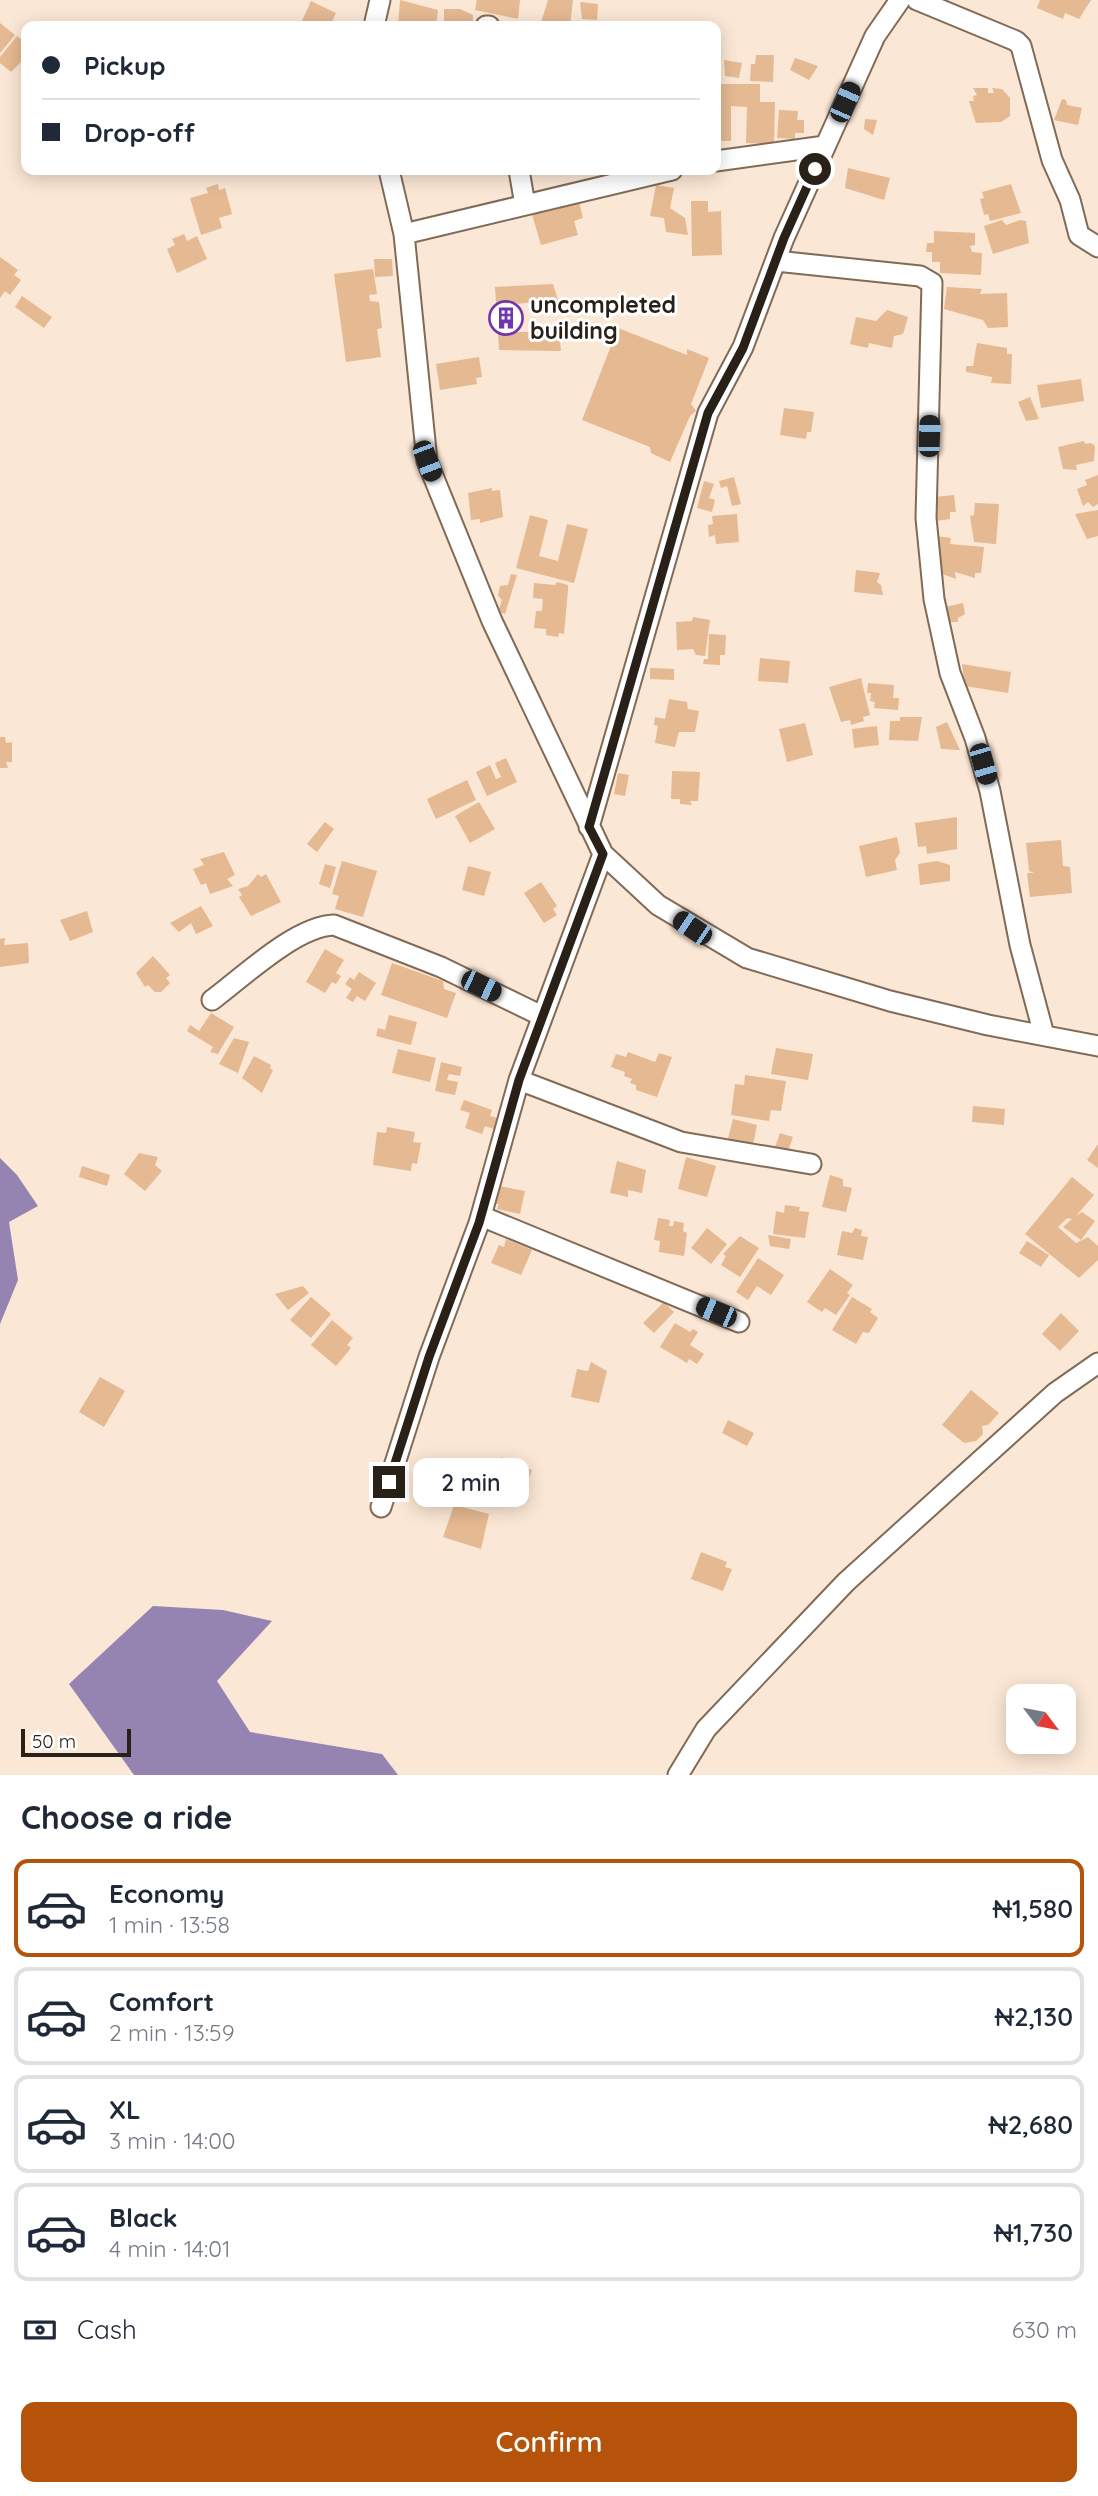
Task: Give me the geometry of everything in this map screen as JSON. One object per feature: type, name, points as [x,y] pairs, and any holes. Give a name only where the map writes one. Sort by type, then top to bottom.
[{"type":"street","points":[[375,21],[380,0]]},
{"type":"street","points":[[589,827],[708,413],[743,348],[776,261],[875,36],[900,0]]},
{"type":"street","points":[[917,0],[1016,41],[1021,46],[1052,160],[1070,200],[1079,235],[1098,247]]},
{"type":"street","points":[[721,160],[825,146]]},
{"type":"street","points":[[390,175],[404,234],[427,461],[492,621],[603,854],[658,905],[747,958],[890,1001],[988,1026],[1098,1046]]},
{"type":"street","points":[[520,175],[525,205]]},
{"type":"street","points":[[404,234],[651,175]]},
{"type":"street","points":[[776,261],[920,276],[932,283],[926,518],[934,599],[950,673],[975,738],[990,791],[1017,932],[1044,1035]]},
{"type":"street","points":[[381,1507],[429,1357],[481,1216],[519,1080],[603,854]]},
{"type":"street","points":[[212,1000],[301,935],[319,926],[334,925],[441,967],[542,1016]]},
{"type":"street","points":[[519,1080],[681,1142],[811,1164]]},
{"type":"street","points":[[481,1216],[739,1322]]},
{"type":"street","points":[[678,1775],[706,1729],[846,1582],[1055,1393],[1098,1363]]},
{"type":"shaded area","points":[[0,1158],[17,1175],[38,1206],[9,1222],[18,1280],[0,1324]]},
{"type":"shaded area","points":[[153,1606],[223,1610],[272,1621],[217,1681],[250,1732],[382,1754],[398,1775],[134,1775],[69,1684]]},
{"type":"building","points":[[400,0],[438,10],[437,21],[398,21]]},
{"type":"building","points":[[477,0],[520,0],[518,19],[475,10]]},
{"type":"building","points":[[548,0],[573,0],[571,21],[542,21]]},
{"type":"building","points":[[1040,0],[1091,0],[1079,19],[1065,13],[1063,19],[1037,8]]},
{"type":"building","points":[[311,1],[336,13],[332,21],[302,21]]},
{"type":"building","points":[[580,2],[598,4],[597,20],[582,19]]},
{"type":"building","points":[[444,9],[460,9],[473,15],[473,21],[444,21]]},
{"type":"building","points":[[0,23],[15,35],[0,53]]},
{"type":"building","points":[[17,36],[21,39],[21,62],[11,72],[0,63],[0,57]]},
{"type":"building","points":[[756,55],[774,55],[773,82],[750,81],[751,64],[755,64]]},
{"type":"building","points":[[795,58],[818,66],[809,80],[790,70]]},
{"type":"building","points":[[724,60],[742,63],[739,78],[725,76]]},
{"type":"building","points":[[721,84],[760,84],[760,102],[775,102],[774,144],[746,143],[747,107],[731,106],[731,141],[721,141]]},
{"type":"building","points":[[973,88],[988,88],[988,93],[994,93],[992,88],[1002,89],[1010,98],[1010,116],[1001,122],[976,123],[969,101],[974,101],[973,96],[977,95]]},
{"type":"building","points":[[1062,99],[1066,100],[1067,105],[1082,108],[1078,125],[1054,120]]},
{"type":"building","points":[[779,110],[798,111],[797,120],[804,120],[804,133],[795,133],[795,139],[777,138]]},
{"type":"building","points":[[865,119],[877,120],[873,135],[864,129]]},
{"type":"building","points":[[848,168],[890,178],[884,200],[845,188]]},
{"type":"building","points":[[218,184],[219,190],[225,188],[232,214],[219,218],[222,228],[201,235],[190,198],[208,193],[206,188]]},
{"type":"building","points":[[1011,184],[1021,213],[990,221],[988,214],[984,215],[980,199],[984,198],[982,192]]},
{"type":"building","points":[[656,185],[674,188],[670,208],[685,218],[688,235],[666,232],[664,218],[650,216]]},
{"type":"building","points":[[578,198],[583,218],[574,221],[578,235],[541,245],[531,211]]},
{"type":"building","points":[[691,201],[708,201],[708,212],[721,211],[722,255],[692,256]]},
{"type":"building","points":[[1002,220],[1006,225],[1020,220],[1026,221],[1029,243],[993,254],[984,226]]},
{"type":"building","points":[[934,231],[975,233],[975,245],[970,246],[972,252],[982,253],[981,275],[940,273],[940,262],[932,262],[932,252],[926,252],[927,243],[934,243]]},
{"type":"building","points":[[184,234],[187,241],[197,236],[207,259],[177,273],[167,249],[175,245],[172,239]]},
{"type":"building","points":[[0,257],[18,270],[14,275],[21,280],[10,295],[5,291],[0,298]]},
{"type":"building","points":[[374,259],[392,259],[393,276],[375,277]]},
{"type":"building","points":[[373,269],[377,294],[369,295],[370,301],[379,302],[382,328],[377,329],[381,357],[346,362],[334,274]]},
{"type":"building","name":"uncompleted building","points":[[553,284],[558,300],[515,304],[515,332],[559,332],[561,351],[499,350],[495,287]]},
{"type":"building","points":[[947,287],[982,289],[980,294],[1007,293],[1008,327],[988,328],[983,320],[944,309]]},
{"type":"building","points":[[22,296],[52,317],[44,328],[15,307]]},
{"type":"building","points":[[887,310],[908,317],[903,334],[894,336],[892,348],[869,343],[868,348],[850,344],[856,317],[876,321]]},
{"type":"building","points":[[618,328],[687,355],[687,349],[709,358],[691,404],[696,411],[690,416],[670,462],[651,453],[650,447],[582,420]]},
{"type":"building","points":[[977,343],[1007,348],[1007,354],[1012,354],[1011,384],[991,383],[992,377],[966,372],[966,366],[973,366]]},
{"type":"building","points":[[479,357],[482,377],[476,378],[477,384],[440,390],[436,364]]},
{"type":"building","points":[[1081,379],[1084,401],[1041,408],[1037,385]]},
{"type":"building","points":[[1030,397],[1039,419],[1026,421],[1018,402]]},
{"type":"building","points":[[784,408],[814,412],[811,432],[807,432],[806,439],[780,435]]},
{"type":"building","points":[[1084,441],[1085,444],[1091,443],[1095,446],[1094,461],[1076,465],[1077,470],[1063,469],[1058,447]]},
{"type":"building","points":[[1098,475],[1098,504],[1093,507],[1088,502],[1083,506],[1077,489],[1087,485],[1085,480]]},
{"type":"building","points":[[734,477],[741,504],[732,506],[727,486],[721,488],[719,481]]},
{"type":"building","points":[[704,481],[714,484],[709,498],[715,500],[712,512],[697,508]]},
{"type":"building","points":[[492,488],[492,491],[500,490],[503,517],[480,523],[480,519],[471,520],[468,493]]},
{"type":"building","points":[[954,495],[956,512],[950,512],[950,519],[936,521],[934,497]]},
{"type":"building","points":[[975,503],[999,504],[996,544],[974,542],[970,516],[974,515]]},
{"type":"building","points":[[1098,510],[1098,536],[1087,539],[1075,514]]},
{"type":"building","points":[[737,514],[739,542],[716,544],[715,535],[709,537],[708,525],[713,524],[712,516]]},
{"type":"building","points":[[530,515],[548,520],[539,556],[558,561],[567,524],[588,529],[574,583],[516,568]]},
{"type":"building","points":[[936,536],[951,538],[950,544],[984,547],[981,573],[975,573],[975,578],[955,572],[956,579],[937,572],[939,547],[935,546]]},
{"type":"building","points":[[856,570],[880,573],[877,582],[881,585],[883,595],[854,592]]},
{"type":"building","points":[[511,574],[517,575],[505,614],[498,612],[502,600],[498,596],[500,586],[508,585]]},
{"type":"building","points":[[557,582],[568,585],[564,634],[559,633],[558,637],[546,635],[546,629],[534,628],[536,611],[542,611],[543,599],[533,598],[534,583],[555,585]]},
{"type":"building","points":[[963,603],[965,614],[958,618],[958,622],[943,622],[940,608]]},
{"type":"building","points":[[693,617],[710,620],[705,656],[696,655],[693,649],[677,650],[676,622],[692,621]]},
{"type":"building","points":[[709,634],[726,635],[725,655],[720,655],[720,665],[703,664],[704,659],[708,659]]},
{"type":"building","points":[[760,658],[790,661],[788,683],[758,681]]},
{"type":"building","points":[[962,664],[1011,672],[1008,693],[965,686]]},
{"type":"building","points":[[650,668],[674,669],[674,680],[650,679]]},
{"type":"building","points":[[861,678],[870,715],[863,717],[864,721],[851,725],[850,720],[841,722],[829,687]]},
{"type":"building","points":[[868,683],[894,685],[893,698],[899,698],[898,710],[874,708],[875,702],[870,701],[871,693],[867,693]]},
{"type":"building","points":[[669,699],[687,702],[688,709],[699,711],[695,732],[679,732],[675,747],[655,743],[658,726],[654,725],[655,717],[665,719]]},
{"type":"building","points":[[900,717],[922,717],[918,741],[889,740],[890,721],[900,721]]},
{"type":"building","points":[[947,722],[960,750],[941,749],[936,727]]},
{"type":"building","points":[[805,723],[813,755],[787,762],[779,729]]},
{"type":"building","points":[[877,726],[879,745],[854,748],[852,729]]},
{"type":"building","points":[[0,737],[5,737],[6,743],[12,742],[12,762],[6,762],[8,768],[0,768]]},
{"type":"building","points":[[506,758],[517,782],[487,796],[476,772],[490,765],[496,779],[501,777],[495,763]]},
{"type":"building","points":[[672,771],[700,772],[698,801],[690,801],[692,805],[680,804],[680,799],[671,799]]},
{"type":"building","points":[[618,773],[629,775],[625,796],[614,794]]},
{"type":"building","points":[[467,780],[476,800],[436,819],[427,799]]},
{"type":"building","points":[[479,802],[495,829],[470,843],[455,816]]},
{"type":"building","points":[[957,817],[957,849],[927,854],[926,846],[918,847],[915,823]]},
{"type":"building","points":[[325,822],[334,829],[317,852],[307,844]]},
{"type":"building","points":[[897,837],[900,853],[895,860],[897,870],[866,877],[859,846]]},
{"type":"building","points":[[1061,840],[1063,866],[1070,867],[1072,893],[1030,897],[1027,873],[1034,873],[1029,871],[1026,843]]},
{"type":"building","points":[[224,852],[235,875],[227,879],[233,886],[210,894],[206,883],[201,885],[193,869],[204,865],[200,859]]},
{"type":"building","points":[[342,861],[377,871],[363,917],[335,909],[339,896],[332,894]]},
{"type":"building","points":[[937,861],[950,865],[950,881],[920,885],[918,864]]},
{"type":"building","points":[[325,864],[336,867],[330,888],[319,884]]},
{"type":"building","points":[[468,866],[491,872],[484,896],[462,890]]},
{"type":"building","points":[[258,874],[261,877],[266,874],[281,902],[251,916],[239,897],[242,895],[238,889],[248,886]]},
{"type":"building","points":[[541,882],[557,906],[553,909],[557,915],[544,923],[524,893]]},
{"type":"building","points":[[201,906],[213,926],[196,934],[191,923],[179,932],[170,923]]},
{"type":"building","points":[[87,911],[93,932],[70,941],[60,920]]},
{"type":"building","points":[[5,938],[4,945],[28,943],[29,963],[0,967],[0,939]]},
{"type":"building","points":[[325,949],[344,960],[336,973],[341,976],[336,984],[332,982],[325,993],[306,982]]},
{"type":"building","points":[[153,956],[170,975],[166,978],[170,983],[161,992],[155,992],[148,985],[145,987],[136,973]]},
{"type":"building","points":[[392,963],[443,981],[444,989],[456,993],[447,1018],[381,995]]},
{"type":"building","points":[[359,972],[376,983],[365,1001],[357,996],[353,1002],[346,998],[352,989],[345,984],[350,977],[354,980]]},
{"type":"building","points":[[211,1013],[234,1027],[218,1054],[210,1052],[213,1047],[187,1031],[190,1025],[199,1031]]},
{"type":"building","points":[[389,1015],[417,1022],[411,1045],[376,1036],[378,1028],[385,1030]]},
{"type":"building","points":[[234,1038],[249,1042],[238,1073],[219,1064]]},
{"type":"building","points":[[776,1048],[813,1054],[808,1080],[771,1074]]},
{"type":"building","points":[[398,1049],[436,1058],[430,1082],[392,1073]]},
{"type":"building","points":[[628,1052],[655,1062],[659,1053],[672,1057],[657,1097],[636,1090],[636,1085],[630,1083],[632,1079],[624,1076],[625,1072],[611,1067],[616,1054],[626,1057]]},
{"type":"building","points":[[254,1056],[271,1065],[273,1070],[262,1093],[242,1078]]},
{"type":"building","points":[[441,1062],[462,1067],[460,1076],[449,1074],[447,1080],[458,1082],[455,1095],[435,1091]]},
{"type":"building","points":[[745,1075],[786,1081],[781,1111],[771,1110],[769,1121],[731,1115],[735,1084],[744,1085]]},
{"type":"building","points":[[464,1100],[492,1110],[490,1116],[497,1118],[494,1129],[485,1126],[482,1134],[465,1128],[470,1113],[460,1110]]},
{"type":"building","points":[[973,1106],[1005,1109],[1004,1125],[972,1122]]},
{"type":"building","points":[[733,1119],[757,1125],[753,1145],[728,1139]]},
{"type":"building","points":[[387,1127],[415,1132],[413,1142],[421,1143],[417,1164],[412,1163],[411,1171],[373,1165],[377,1132],[386,1133]]},
{"type":"building","points":[[780,1133],[793,1137],[788,1151],[775,1147]]},
{"type":"building","points":[[1098,1144],[1098,1168],[1087,1160]]},
{"type":"building","points":[[139,1153],[158,1157],[155,1165],[162,1171],[145,1191],[124,1174]]},
{"type":"building","points":[[686,1157],[716,1166],[707,1197],[678,1189]]},
{"type":"building","points":[[617,1161],[646,1170],[642,1193],[628,1190],[628,1197],[610,1193]]},
{"type":"building","points":[[82,1166],[110,1175],[107,1186],[79,1177]]},
{"type":"building","points":[[830,1175],[843,1179],[843,1186],[852,1188],[846,1212],[822,1207]]},
{"type":"building","points":[[1072,1177],[1094,1195],[1076,1216],[1082,1212],[1095,1221],[1081,1240],[1063,1227],[1072,1219],[1067,1218],[1058,1227],[1076,1243],[1088,1237],[1098,1246],[1098,1260],[1079,1278],[1025,1234]]},
{"type":"building","points":[[499,1186],[525,1191],[520,1214],[497,1209],[499,1204],[495,1204]]},
{"type":"building","points":[[785,1205],[800,1207],[799,1211],[809,1212],[805,1238],[773,1234],[776,1211],[784,1213]]},
{"type":"building","points":[[658,1218],[670,1220],[669,1226],[673,1226],[674,1221],[684,1223],[683,1231],[687,1233],[684,1256],[659,1252],[660,1241],[654,1240]]},
{"type":"building","points":[[707,1228],[727,1244],[711,1264],[691,1248]]},
{"type":"building","points":[[855,1228],[862,1230],[861,1236],[868,1237],[863,1260],[837,1255],[842,1231],[852,1233]]},
{"type":"building","points":[[768,1235],[791,1239],[789,1249],[770,1246]]},
{"type":"building","points":[[740,1236],[759,1248],[740,1277],[721,1265],[726,1256],[723,1254]]},
{"type":"building","points":[[506,1239],[532,1250],[521,1275],[491,1263],[499,1245],[504,1247]]},
{"type":"building","points":[[1027,1241],[1049,1255],[1041,1267],[1019,1253]]},
{"type":"building","points":[[758,1258],[784,1275],[771,1295],[757,1286],[748,1300],[736,1292]]},
{"type":"building","points":[[830,1269],[853,1285],[847,1293],[850,1295],[836,1315],[825,1308],[822,1312],[807,1302]]},
{"type":"building","points":[[303,1286],[309,1293],[288,1310],[275,1294]]},
{"type":"building","points":[[311,1297],[331,1314],[311,1338],[290,1320]]},
{"type":"building","points":[[852,1297],[872,1309],[870,1312],[878,1318],[869,1333],[863,1332],[856,1344],[832,1330]]},
{"type":"building","points":[[664,1302],[674,1312],[654,1333],[643,1323]]},
{"type":"building","points":[[1061,1313],[1079,1331],[1060,1351],[1042,1334]]},
{"type":"building","points":[[332,1320],[353,1338],[347,1345],[351,1348],[336,1366],[311,1345]]},
{"type":"building","points":[[675,1323],[690,1332],[693,1329],[698,1332],[690,1345],[704,1354],[697,1364],[689,1359],[687,1363],[660,1347]]},
{"type":"building","points":[[591,1362],[607,1371],[599,1403],[571,1397],[577,1369],[588,1371]]},
{"type":"building","points":[[100,1377],[125,1391],[104,1427],[79,1412]]},
{"type":"building","points":[[971,1390],[999,1413],[988,1425],[982,1426],[983,1434],[976,1441],[964,1443],[942,1425]]},
{"type":"building","points":[[728,1420],[754,1433],[747,1446],[722,1433]]},
{"type":"building","points":[[501,1457],[532,1470],[523,1494],[491,1481]]},
{"type":"building","points":[[454,1505],[489,1514],[481,1549],[443,1537]]},
{"type":"building","points":[[701,1552],[727,1562],[725,1567],[732,1569],[723,1591],[691,1579]]},
{"type":"place","name":"uncompleted building","points":[[506,318]]},
{"type":"route","points":[[389,1482],[429,1357],[479,1223],[519,1080],[603,854],[589,827],[708,413],[743,348],[784,238],[815,169]]}]
